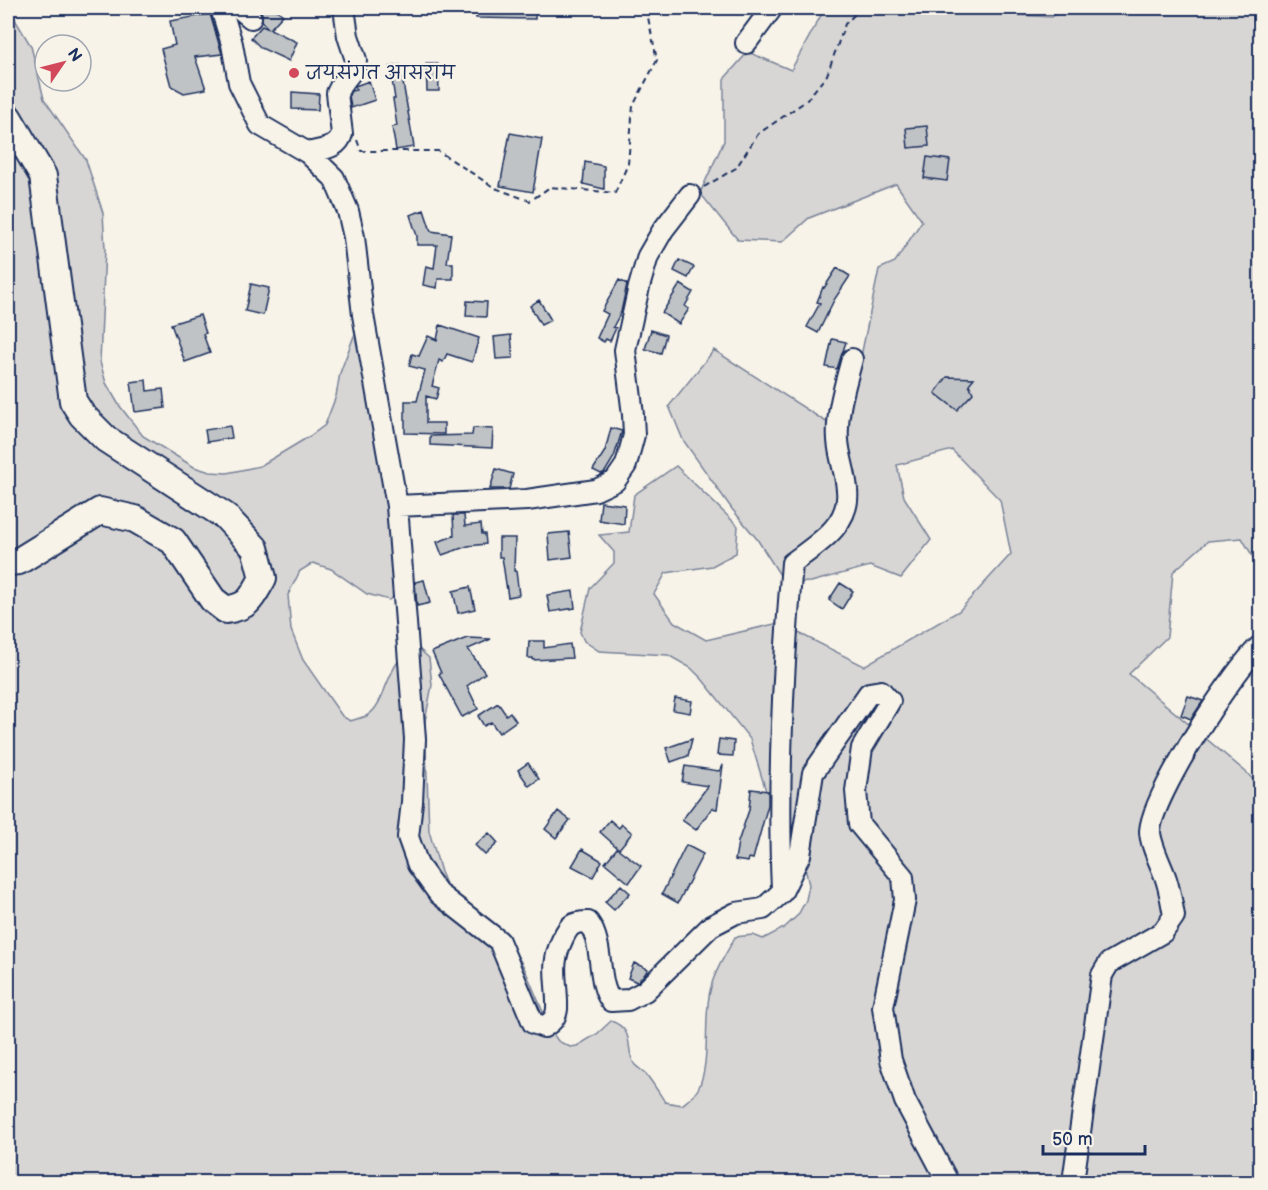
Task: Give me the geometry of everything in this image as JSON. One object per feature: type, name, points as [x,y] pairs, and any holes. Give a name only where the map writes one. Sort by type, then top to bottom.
[{"type":"main road","points":[[8,117],[43,176],[73,401],[82,415],[106,439],[225,516],[255,548],[263,579],[252,598],[241,607],[226,610],[213,600],[173,541],[135,519],[100,510],[19,561],[8,562]]},
{"type":"street","points":[[221,8],[232,44],[239,83],[260,125],[308,153],[334,178],[348,211],[354,237],[363,315],[397,506],[415,739],[408,837],[418,866],[439,894],[499,941],[533,1023],[544,1027],[553,1021],[557,1010],[555,957],[568,927],[576,922],[588,922],[594,930],[606,995],[611,1001],[628,1000],[645,991],[711,926],[736,913],[763,909],[782,892],[800,855],[813,773],[869,693],[881,691],[890,701],[862,748],[856,791],[859,824],[903,877],[905,900],[883,1007],[891,1060],[905,1101],[948,1182]]},
{"type":"street","points":[[308,153],[335,146],[342,134],[337,93],[355,67],[356,60],[348,36],[344,8]]},
{"type":"street","points":[[746,43],[772,8]]},
{"type":"street","points":[[397,506],[527,500],[596,490],[615,481],[626,465],[634,435],[625,350],[639,287],[648,256],[663,231],[690,195]]},
{"type":"street","points":[[782,892],[780,834],[784,681],[792,563],[826,537],[839,522],[847,505],[848,490],[838,442],[838,417],[852,359]]},
{"type":"street","points":[[1073,1182],[1102,975],[1109,963],[1163,932],[1174,916],[1167,882],[1150,833],[1153,816],[1163,793],[1203,723],[1235,673],[1260,646]]},
{"type":"path","points":[[355,133],[361,151],[438,151],[495,188],[530,201],[550,187],[615,193],[628,164],[633,106],[657,60],[646,8]]},
{"type":"path","points":[[690,195],[736,168],[758,134],[806,101],[827,75],[845,24],[861,8]]},
{"type":"shaded area","points":[[8,8],[31,46],[33,93],[43,93],[44,99],[86,160],[103,213],[105,249],[100,362],[106,383],[119,405],[143,436],[194,467],[210,472],[227,473],[260,466],[325,425],[336,396],[340,373],[354,336],[361,328],[377,359],[386,390],[398,469],[403,590],[389,600],[367,594],[331,569],[313,563],[300,571],[288,595],[291,630],[303,660],[342,716],[350,721],[366,716],[374,710],[396,664],[411,648],[419,649],[429,658],[432,685],[425,721],[429,831],[451,896],[508,940],[524,967],[551,1031],[558,1041],[570,1047],[577,1046],[597,1034],[611,1021],[619,1025],[627,1035],[635,1065],[646,1074],[665,1102],[682,1105],[698,1089],[702,1078],[706,1053],[708,999],[718,967],[735,937],[753,935],[763,939],[784,928],[798,915],[806,900],[809,885],[799,842],[766,791],[750,739],[702,679],[691,668],[668,655],[599,651],[584,641],[580,632],[590,588],[614,563],[614,552],[599,535],[629,532],[634,495],[676,466],[738,526],[736,553],[712,566],[666,573],[654,594],[674,622],[706,640],[779,623],[864,666],[959,611],[1011,554],[1000,500],[952,450],[897,465],[904,497],[931,540],[901,578],[870,566],[811,582],[785,583],[757,539],[732,509],[683,440],[669,406],[714,350],[845,434],[879,269],[895,262],[922,221],[896,184],[809,218],[782,242],[738,240],[700,193],[724,141],[724,79],[748,52],[791,70],[825,8],[993,8],[1000,14],[1052,17],[1063,8],[1260,8],[1260,569],[1242,538],[1208,541],[1173,572],[1167,637],[1129,674],[1247,773],[1260,787],[1260,1182],[8,1182]]},
{"type":"building","points":[[260,8],[274,8],[283,15],[270,29],[297,42],[289,61],[261,48],[251,38],[262,26],[269,29],[262,22]]},
{"type":"building","points":[[476,8],[535,8],[535,19],[476,18]]},
{"type":"building","points":[[210,14],[222,54],[195,57],[206,89],[184,93],[171,86],[161,49],[175,45],[170,21]]},
{"type":"building","points":[[426,64],[438,64],[439,91],[427,91]]},
{"type":"building","points":[[400,65],[414,147],[396,150],[392,127],[397,126],[390,67]]},
{"type":"building","points":[[369,81],[375,100],[351,108],[349,95],[351,91],[356,90],[355,86]]},
{"type":"building","points":[[292,92],[319,94],[318,110],[292,109]]},
{"type":"building","points":[[927,126],[929,146],[908,148],[906,128]]},
{"type":"building","points":[[510,133],[542,139],[533,192],[500,186]]},
{"type":"building","points":[[927,157],[950,160],[947,181],[924,178]]},
{"type":"building","points":[[585,162],[604,166],[604,189],[583,184]]},
{"type":"building","points":[[424,210],[431,231],[451,234],[447,263],[453,263],[453,279],[438,279],[437,288],[423,285],[426,266],[434,268],[437,245],[417,245],[417,236],[410,215]]},
{"type":"building","points":[[679,260],[694,267],[688,278],[674,271]]},
{"type":"building","points":[[837,268],[850,276],[834,300],[818,333],[807,327],[820,303],[817,302],[823,287]]},
{"type":"building","points":[[619,280],[627,284],[621,312],[613,327],[616,328],[610,341],[606,339],[604,342],[597,338],[608,314],[602,311]]},
{"type":"building","points":[[251,284],[269,288],[263,315],[245,311]]},
{"type":"building","points":[[680,284],[693,292],[685,306],[689,309],[679,324],[662,313]]},
{"type":"building","points":[[539,300],[551,320],[541,325],[530,306]]},
{"type":"building","points":[[467,301],[487,302],[486,317],[466,316]]},
{"type":"building","points":[[200,315],[206,333],[203,334],[210,353],[185,362],[171,324]]},
{"type":"building","points":[[440,325],[479,338],[472,362],[447,354],[443,362],[439,360],[432,386],[439,388],[436,399],[426,396],[426,423],[444,423],[444,434],[405,433],[405,401],[417,401],[425,370],[409,366],[412,354],[419,356],[428,336],[437,340]]},
{"type":"building","points":[[651,330],[666,335],[661,353],[645,349]]},
{"type":"building","points":[[511,335],[513,358],[496,359],[494,337]]},
{"type":"building","points":[[832,339],[846,342],[837,369],[826,367]]},
{"type":"building","points":[[947,377],[974,378],[969,384],[973,393],[957,410],[935,393]]},
{"type":"building","points":[[146,380],[147,391],[163,389],[165,408],[135,412],[131,382]]},
{"type":"building","points":[[230,426],[232,438],[207,442],[205,430]]},
{"type":"building","points":[[473,428],[493,429],[492,448],[430,445],[430,436],[472,435]]},
{"type":"building","points":[[611,428],[622,431],[614,457],[605,472],[601,474],[593,470],[605,451]]},
{"type":"building","points":[[496,469],[513,474],[509,489],[490,489]]},
{"type":"building","points":[[601,502],[625,505],[624,524],[599,520]]},
{"type":"building","points":[[453,515],[464,515],[465,526],[481,524],[486,544],[468,546],[442,555],[437,542],[454,536]]},
{"type":"building","points":[[569,532],[572,557],[550,560],[548,534]]},
{"type":"building","points":[[499,538],[515,538],[514,571],[516,571],[519,595],[508,597],[502,557],[499,557]]},
{"type":"building","points":[[424,580],[430,603],[417,606],[415,582]]},
{"type":"building","points":[[840,583],[853,591],[842,609],[829,600]]},
{"type":"building","points":[[470,587],[475,609],[458,613],[453,591]]},
{"type":"building","points":[[573,591],[575,608],[550,612],[547,595]]},
{"type":"building","points":[[467,638],[491,639],[468,649],[485,673],[467,686],[478,709],[462,717],[439,674],[441,673],[432,652]]},
{"type":"building","points":[[529,641],[544,641],[544,648],[570,644],[572,658],[533,660],[533,658],[528,658]]},
{"type":"building","points":[[1188,696],[1203,701],[1191,719],[1181,715]]},
{"type":"building","points":[[675,698],[692,701],[690,713],[673,710]]},
{"type":"building","points":[[498,703],[506,715],[510,712],[516,721],[499,733],[491,722],[484,726],[478,716]]},
{"type":"building","points":[[692,739],[688,756],[671,762],[666,748]]},
{"type":"building","points":[[719,739],[734,741],[733,756],[717,755]]},
{"type":"building","points":[[528,763],[539,779],[529,786],[518,770]]},
{"type":"building","points":[[723,765],[717,809],[712,808],[696,830],[682,820],[708,786],[682,782],[685,766],[719,771]]},
{"type":"building","points":[[751,789],[768,791],[768,805],[753,859],[749,858],[748,862],[735,860],[738,842],[749,810]]},
{"type":"building","points":[[558,811],[570,820],[556,838],[545,829]]},
{"type":"building","points":[[610,820],[619,828],[622,824],[632,833],[619,849],[600,832]]},
{"type":"building","points":[[489,833],[498,843],[485,855],[475,845]]},
{"type":"building","points":[[686,845],[703,854],[678,903],[662,894]]},
{"type":"building","points":[[617,848],[641,866],[629,883],[605,863]]},
{"type":"building","points":[[582,849],[602,861],[593,877],[572,866]]},
{"type":"building","points":[[621,885],[630,893],[614,910],[605,902]]},
{"type":"building","points":[[634,963],[648,969],[637,982],[628,978]]},
{"type":"place","name":"जयसंगत आसराम","points":[[294,73]]}]
